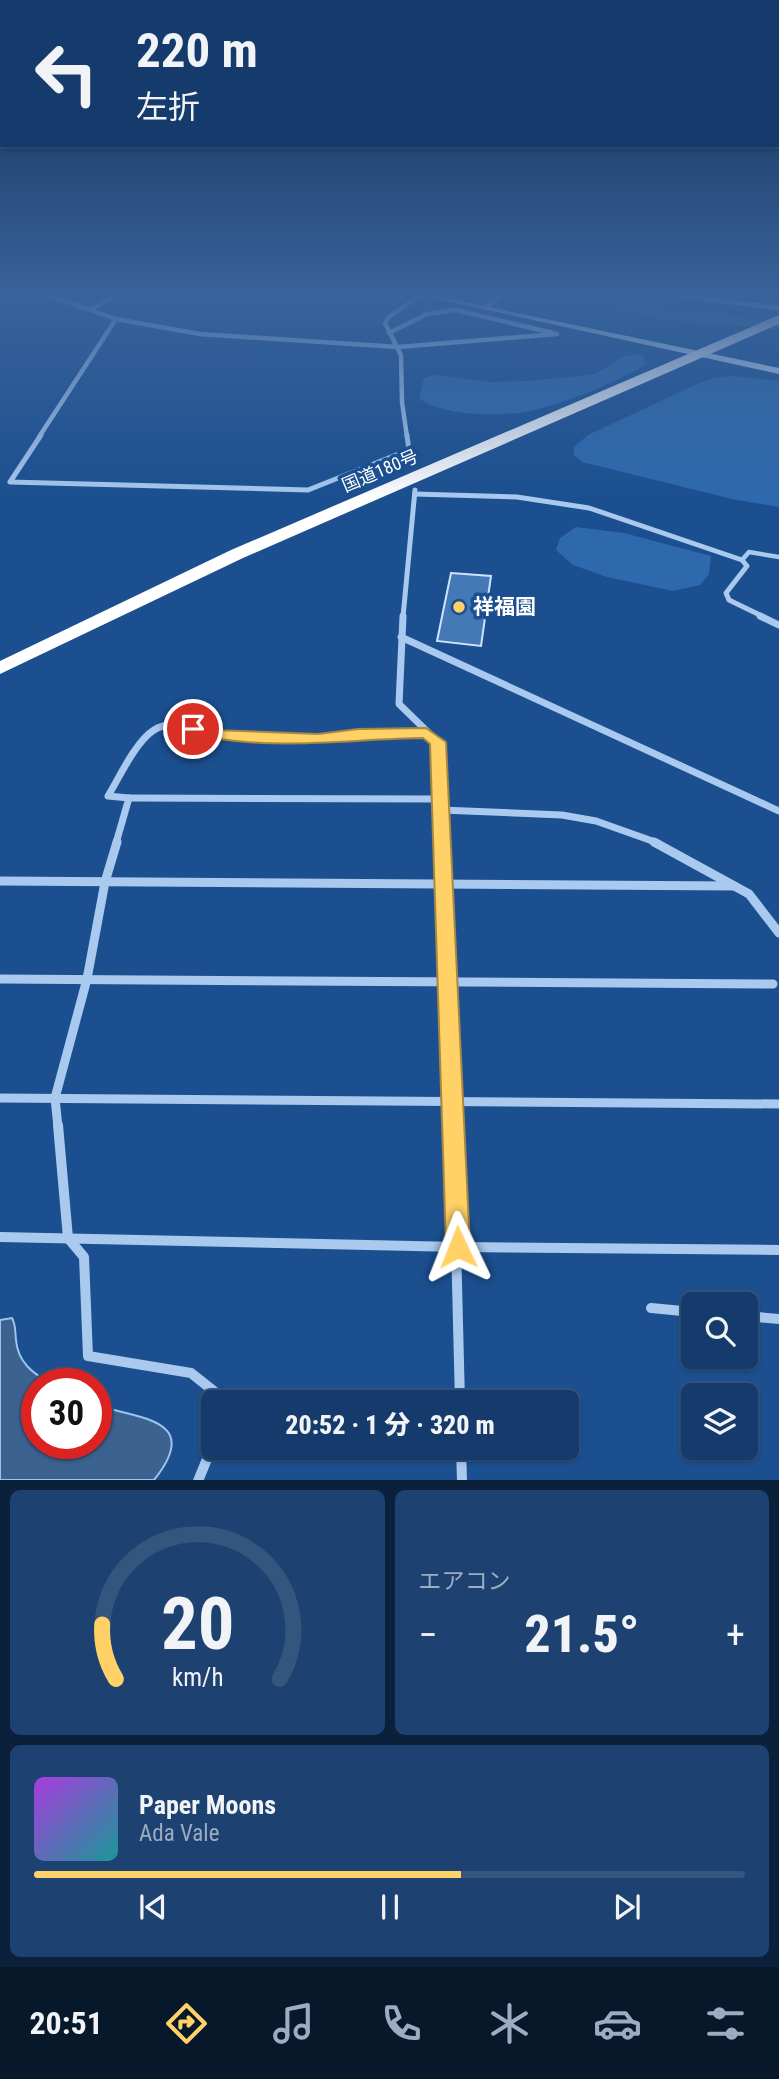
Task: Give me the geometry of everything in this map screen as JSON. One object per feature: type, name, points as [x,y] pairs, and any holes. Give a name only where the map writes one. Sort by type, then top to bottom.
[{"type":"highway","name":"国道180号","points":[[0,668],[237,554],[684,361]]},
{"type":"main road","points":[[729,361],[779,371]]},
{"type":"street","points":[[88,361],[9,482],[308,490],[396,455],[409,454]]},
{"type":"street","points":[[401,361],[402,402],[411,466]]},
{"type":"street","points":[[460,1390],[458,1247],[438,742],[399,704],[401,638],[415,492],[517,497],[589,508],[742,560],[747,566],[726,593],[729,600],[779,625]]},
{"type":"street","points":[[401,638],[779,811]]},
{"type":"street","points":[[426,733],[358,734],[318,739],[214,734],[173,723],[152,730],[108,796],[440,799]]},
{"type":"street","points":[[129,798],[105,882],[87,979],[55,1098],[68,1238],[84,1257],[88,1356],[191,1373],[212,1390]]},
{"type":"street","points":[[441,810],[562,815],[596,821],[659,844],[749,894],[779,933]]},
{"type":"street","points":[[0,881],[734,886]]},
{"type":"street","points":[[0,979],[773,984]]},
{"type":"street","points":[[0,1098],[779,1104]]},
{"type":"street","points":[[0,1237],[458,1247],[779,1250]]},
{"type":"street","points":[[651,1308],[681,1311]]},
{"type":"street","points":[[758,1317],[779,1319]]},
{"type":"street","points":[[198,1480],[206,1460]]},
{"type":"street","points":[[461,1460],[462,1480]]},
{"type":"lane","points":[[742,560],[749,552],[779,557]]},
{"type":"shaded area","points":[[615,361],[645,361],[645,365],[592,391],[523,412],[458,412],[442,409],[419,398],[424,378],[434,375],[490,382],[596,374]]},
{"type":"shaded area","points":[[735,376],[779,381],[779,507],[732,499],[582,462],[574,455],[574,447],[588,435],[699,383]]},
{"type":"shaded area","points":[[576,527],[624,533],[711,556],[709,574],[700,585],[673,591],[607,577],[573,565],[556,550],[560,538]]},
{"type":"shaded area","points":[[12,1318],[17,1348],[30,1368],[21,1368],[21,1459],[112,1459],[112,1409],[147,1419],[169,1433],[172,1445],[167,1460],[154,1480],[0,1480],[0,1320]]},
{"type":"building","name":"祥福園","points":[[451,573],[491,576],[481,646],[437,641]]},
{"type":"place","name":"祥福園","points":[[459,607]]},
{"type":"route","points":[[193,729],[214,734],[318,739],[358,734],[426,733],[438,742],[458,1247]]}]
